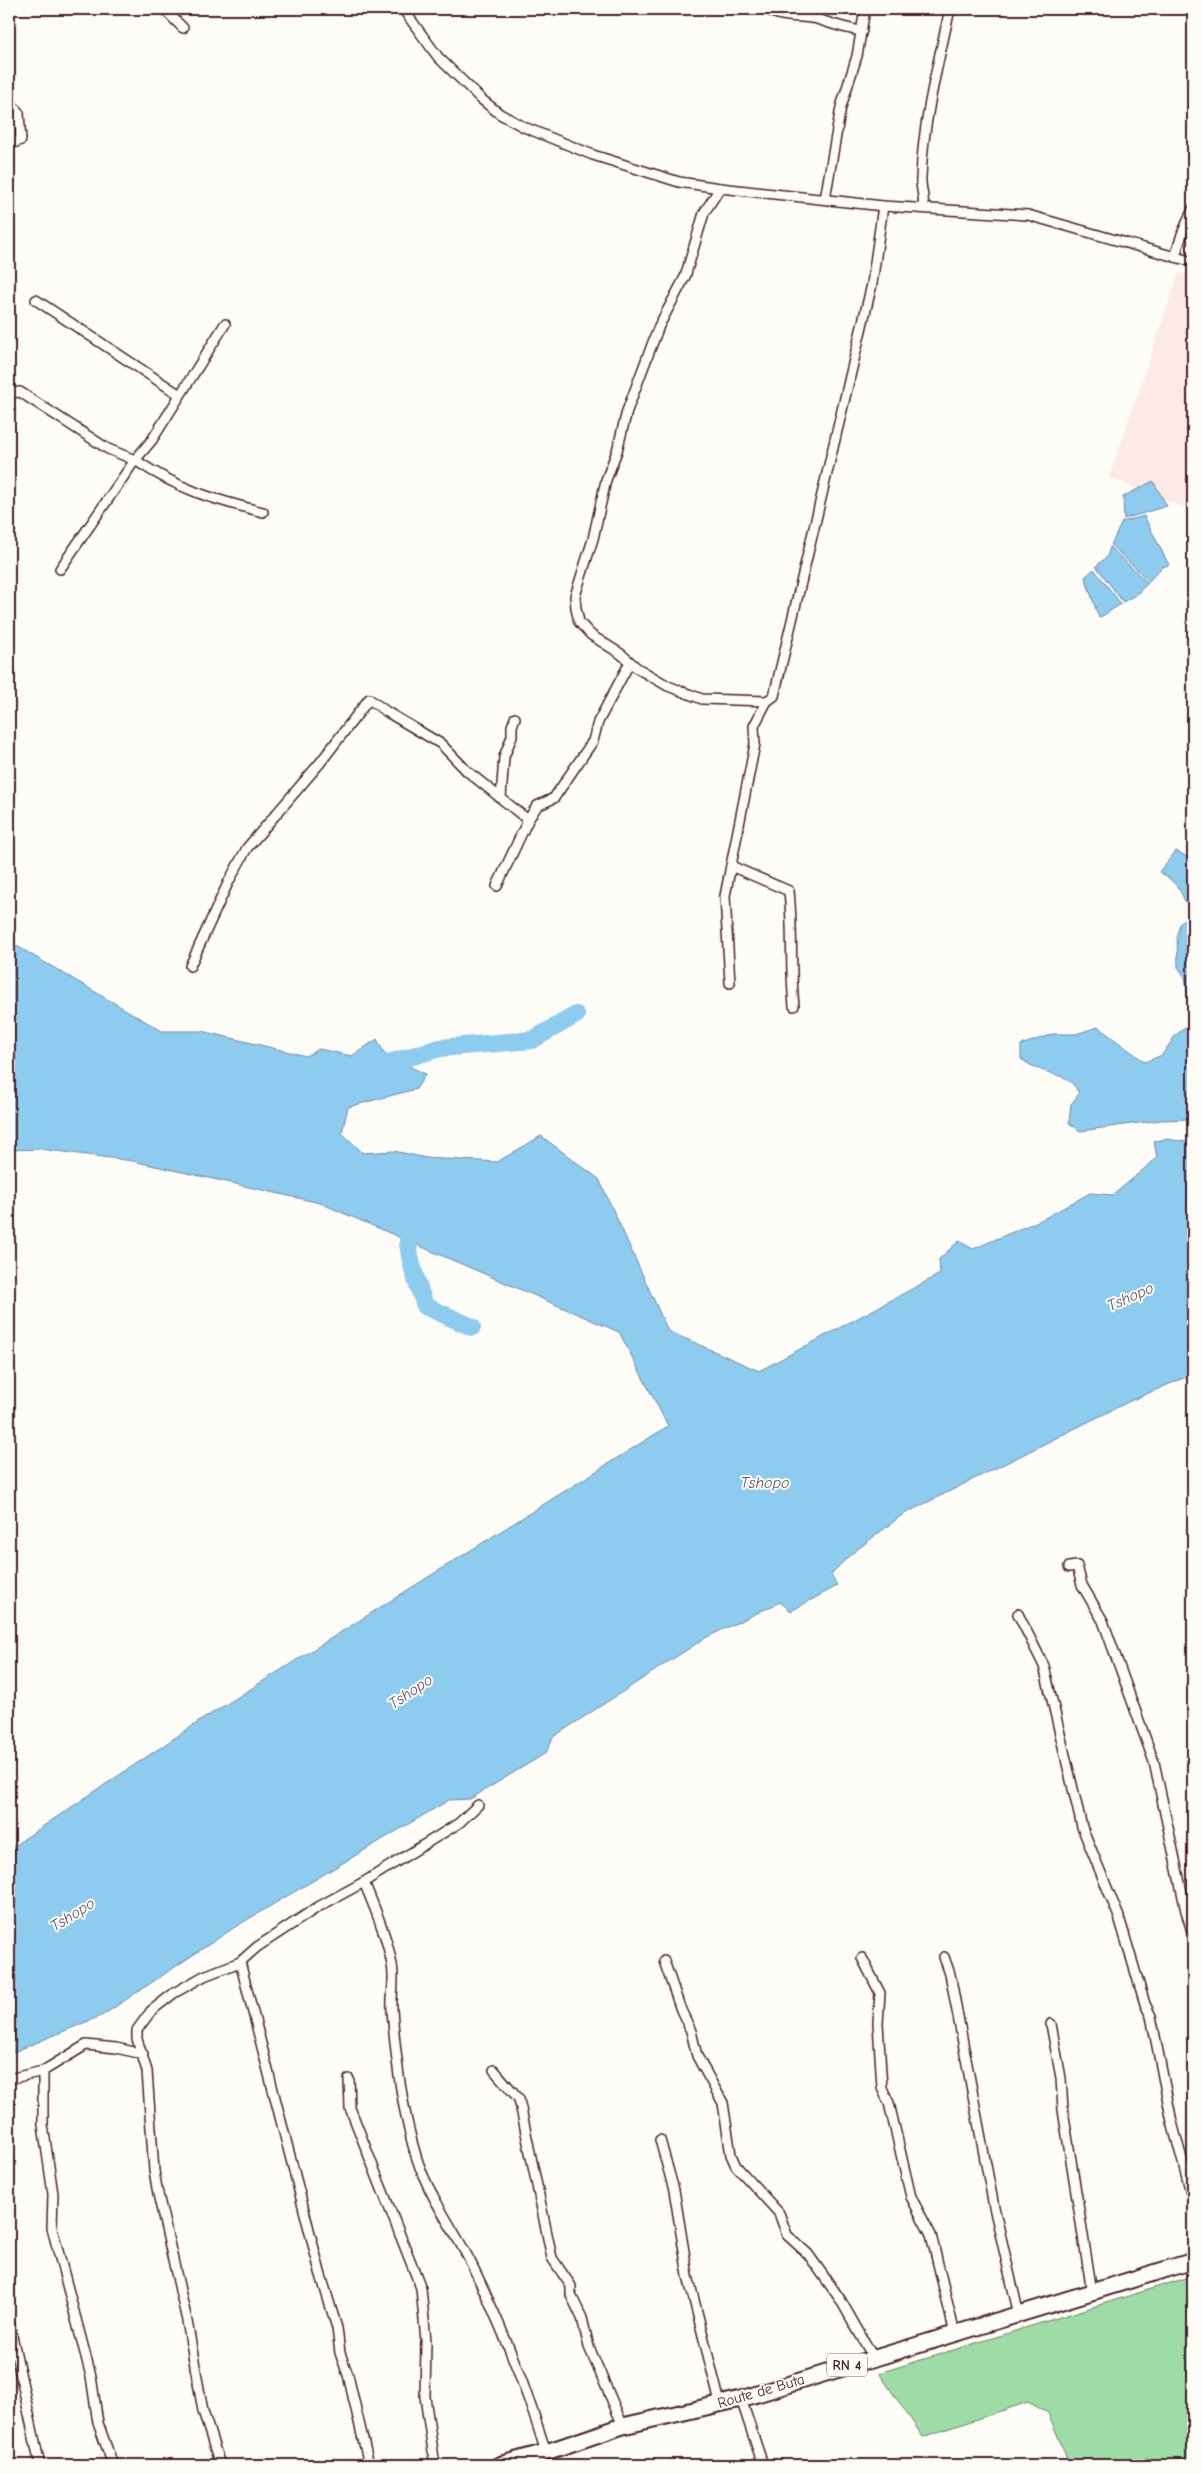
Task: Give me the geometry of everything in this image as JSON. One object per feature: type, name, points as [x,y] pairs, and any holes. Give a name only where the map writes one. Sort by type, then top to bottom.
[{"type":"highway","name":"Route de Buta","points":[[500,2465],[546,2452],[623,2426],[741,2399],[873,2357],[1019,2315],[1193,2261]]},
{"type":"street","points":[[164,9],[183,28]]},
{"type":"street","points":[[403,9],[438,57],[481,99],[500,114],[524,127],[593,155],[679,182],[720,188],[883,206],[1028,215],[1193,262]]},
{"type":"street","points":[[768,9],[782,15],[805,17],[838,28],[862,31]]},
{"type":"street","points":[[825,199],[841,107],[857,56],[865,9]]},
{"type":"street","points":[[924,208],[925,200],[920,179],[930,107],[950,9]]},
{"type":"street","points":[[9,101],[19,113],[20,140],[9,145]]},
{"type":"street","points":[[720,188],[704,213],[685,277],[659,326],[627,411],[617,451],[606,480],[593,539],[575,596],[579,622],[591,635],[658,680],[702,699],[767,701]]},
{"type":"street","points":[[730,983],[725,896],[755,744],[754,726],[767,701],[774,696],[872,284],[883,206]]},
{"type":"street","points":[[1175,257],[1182,234],[1193,209]]},
{"type":"street","points":[[36,300],[180,395]]},
{"type":"street","points":[[60,569],[135,460],[152,440],[225,324]]},
{"type":"street","points":[[9,392],[20,392],[108,449],[135,460],[163,479],[207,498],[264,512]]},
{"type":"street","points":[[497,886],[528,820],[537,806],[554,798],[593,741],[598,722],[630,662]]},
{"type":"street","points":[[190,966],[228,883],[247,848],[320,762],[369,700],[441,744],[467,771],[528,820]]},
{"type":"street","points":[[501,798],[504,757],[512,736],[512,726],[515,718]]},
{"type":"street","points":[[731,866],[789,891],[791,916],[790,969],[794,1006]]},
{"type":"street","points":[[1069,1567],[1076,1566],[1082,1585],[1103,1621],[1151,1753],[1193,1935]]},
{"type":"street","points":[[1018,1614],[1044,1666],[1082,1827],[1119,1917],[1141,1991],[1151,2016],[1172,2122],[1193,2200]]},
{"type":"street","points":[[220,2465],[203,2411],[187,2322],[158,2194],[149,2114],[148,2086],[143,2054],[136,2035],[151,2011],[174,1993],[204,1976],[240,1962],[257,1947],[318,1907],[364,1882],[459,1823],[478,1805]]},
{"type":"street","points":[[364,1882],[379,1918],[393,1966],[392,2008],[397,2055],[407,2122],[417,2159],[436,2201],[487,2296],[526,2387],[546,2452]]},
{"type":"street","points":[[944,1957],[950,1974],[994,2207],[1019,2315]]},
{"type":"street","points":[[862,1958],[880,1993],[878,2024],[882,2088],[889,2103],[911,2197],[931,2235],[954,2334]]},
{"type":"street","points":[[664,1961],[681,2010],[691,2031],[697,2056],[723,2103],[731,2155],[736,2166],[779,2213],[787,2234],[808,2254],[840,2298],[873,2357]]},
{"type":"street","points":[[240,1962],[292,2156],[320,2272],[337,2328],[340,2353],[348,2376],[369,2465]]},
{"type":"street","points":[[1051,2024],[1061,2078],[1063,2110],[1092,2292]]},
{"type":"street","points":[[9,2079],[43,2071],[86,2045],[116,2048],[143,2054]]},
{"type":"street","points":[[494,2070],[519,2099],[552,2258],[571,2286],[571,2295],[582,2318],[589,2347],[623,2426]]},
{"type":"street","points":[[43,2071],[43,2124],[53,2194],[52,2228],[91,2376],[98,2423],[113,2465]]},
{"type":"street","points":[[349,2079],[350,2108],[421,2288],[426,2341],[425,2403],[436,2465]]},
{"type":"street","points":[[660,2140],[674,2190],[688,2276],[720,2403]]},
{"type":"street","points":[[9,2322],[40,2465]]},
{"type":"street","points":[[741,2399],[763,2465]]},
{"type":"shaded area","points":[[1179,272],[1193,277],[1193,511],[1109,478]]},
{"type":"green space","points":[[1193,2276],[1193,2465],[1070,2465],[1048,2413],[1028,2402],[923,2437],[879,2373]]},
{"type":"water","points":[[1153,481],[1167,506],[1124,519],[1123,497]]},
{"type":"water","points":[[1144,516],[1169,565],[1162,567],[1149,581],[1111,545],[1122,522]]},
{"type":"water","points":[[1110,547],[1148,583],[1137,594],[1123,602],[1096,566],[1107,557]]},
{"type":"water","points":[[1094,569],[1121,604],[1099,618],[1085,577]]},
{"type":"water","points":[[1176,851],[1193,860],[1193,1119],[1161,1120],[1080,1131],[1069,1123],[1071,1104],[1079,1094],[1075,1088],[1067,1079],[1030,1065],[1021,1059],[1021,1045],[1053,1034],[1076,1034],[1098,1027],[1145,1062],[1162,1055],[1175,1036],[1192,1021],[1185,977],[1178,967],[1177,935],[1180,923],[1189,915],[1185,901],[1176,885],[1159,872]]},
{"type":"water","name":"Tshopo","points":[[9,944],[15,945],[162,1031],[202,1031],[306,1056],[319,1049],[352,1056],[377,1039],[386,1056],[426,1074],[416,1089],[348,1107],[342,1133],[363,1153],[394,1151],[426,1158],[497,1162],[541,1136],[599,1179],[668,1331],[759,1371],[940,1274],[939,1259],[959,1241],[973,1249],[1043,1219],[1090,1193],[1113,1195],[1157,1158],[1154,1141],[1167,1139],[1193,1143],[1193,1374],[1130,1401],[902,1515],[850,1555],[831,1574],[837,1586],[791,1611],[780,1602],[705,1638],[553,1737],[546,1753],[470,1799],[449,1800],[235,1927],[103,2015],[9,2054],[9,1849],[203,1719],[668,1426],[619,1332],[320,1203],[133,1161],[41,1149],[9,1150]]},
{"type":"waterway","points":[[375,1067],[440,1048],[532,1040],[576,1015]]},
{"type":"waterway","points":[[411,1218],[408,1228],[409,1250],[414,1274],[425,1306],[472,1327]]}]
